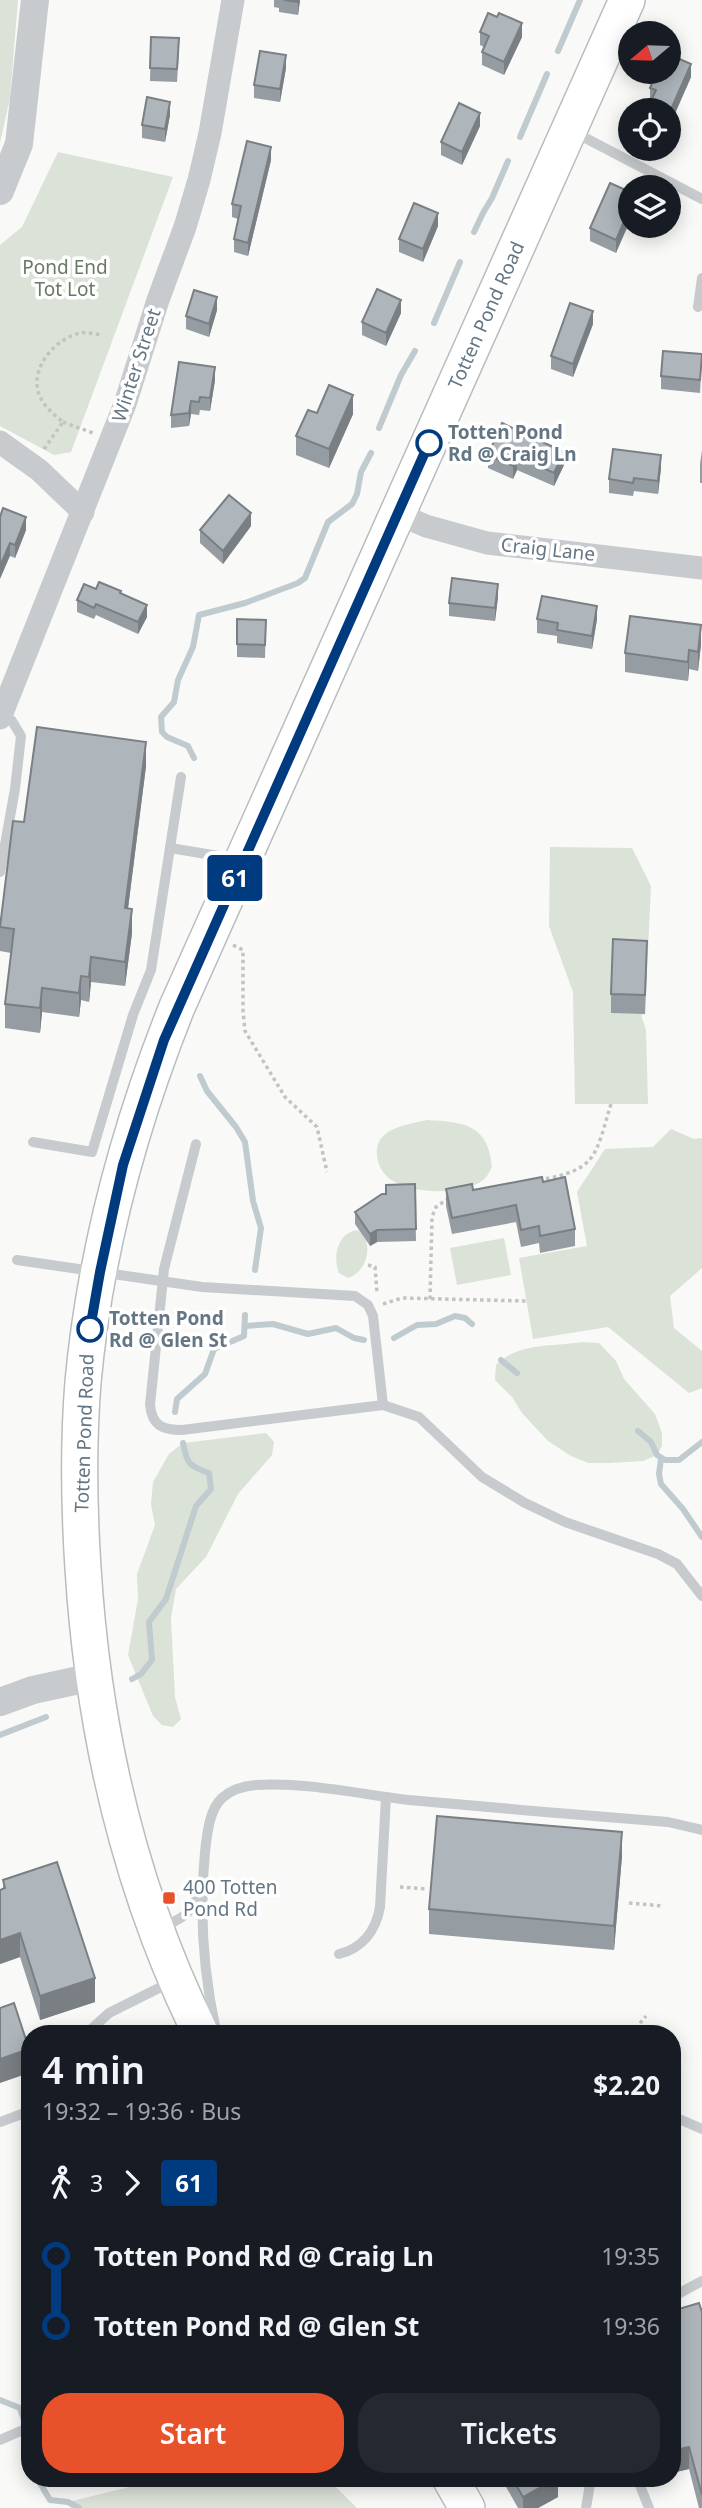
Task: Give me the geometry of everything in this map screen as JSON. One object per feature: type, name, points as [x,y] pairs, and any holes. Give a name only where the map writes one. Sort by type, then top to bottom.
[{"type":"main road","name":"Totten Pond Road","points":[[197,2025],[156,1929],[117,1801],[93,1677],[81,1542],[79,1454],[83,1381],[117,1186],[139,1109],[168,1029],[627,0]]},
{"type":"main road","points":[[455,2487],[467,2508]]},
{"type":"street","points":[[0,191],[19,144],[35,0]]},
{"type":"street","name":"Winter Street","points":[[1,710],[111,439],[200,180],[233,0]]},
{"type":"street","points":[[0,443],[34,466],[83,512]]},
{"type":"street","name":"Craig Lane","points":[[398,514],[426,527],[487,543],[702,568]]},
{"type":"street","points":[[0,1702],[33,1690],[93,1677]]},
{"type":"lane","points":[[569,130],[702,200]]},
{"type":"lane","points":[[698,307],[702,278]]},
{"type":"lane","points":[[0,872],[15,789],[21,736],[1,710]]},
{"type":"lane","points":[[33,1142],[92,1152],[130,1025],[151,970],[181,777]]},
{"type":"lane","points":[[170,848],[243,860]]},
{"type":"lane","points":[[197,1144],[162,1283],[150,1399],[152,1416],[160,1427],[182,1430],[383,1405],[419,1417],[482,1478],[524,1503],[565,1522],[658,1554],[677,1564],[702,1596]]},
{"type":"lane","points":[[17,1260],[162,1283],[360,1298],[368,1305],[373,1316],[383,1405]]},
{"type":"lane","points":[[215,2025],[204,1960],[202,1883],[206,1840],[214,1811],[221,1798],[234,1790],[268,1785],[668,1822],[702,1830]]},
{"type":"lane","points":[[339,1954],[359,1945],[377,1921],[386,1797]]},
{"type":"lane","points":[[156,1929],[178,1921],[189,1913],[202,1883]]},
{"type":"lane","points":[[96,2025],[109,2013],[176,1980]]},
{"type":"lane","points":[[0,2122],[21,2114]]},
{"type":"lane","points":[[681,2120],[702,2129]]},
{"type":"lane","points":[[681,2292],[702,2280]]},
{"type":"lane","points":[[0,2440],[21,2431]]},
{"type":"lane","points":[[586,2508],[590,2487]]},
{"type":"lane","points":[[643,2487],[649,2508]]},
{"type":"path","points":[[102,335],[82,333],[64,339],[47,353],[38,374],[39,395],[52,414],[62,422],[111,439]]},
{"type":"path","points":[[34,466],[62,422]]},
{"type":"path","points":[[209,934],[243,950],[243,1011],[246,1031],[285,1097],[317,1127],[327,1172]]},
{"type":"path","points":[[534,1181],[570,1174],[590,1161],[597,1150],[611,1104]]},
{"type":"path","points":[[430,1299],[432,1217],[444,1200],[457,1195]]},
{"type":"path","points":[[368,1265],[375,1267],[375,1286],[380,1305],[402,1298],[526,1301]]},
{"type":"path","points":[[400,1887],[426,1889]]},
{"type":"path","points":[[629,1902],[663,1906]]},
{"type":"path","points":[[638,2025],[646,2016]]},
{"type":"green space","points":[[0,0],[18,0],[10,98],[0,143]]},
{"type":"green space","name":"Pond End Tot Lot","points":[[58,152],[173,177],[71,452],[54,455],[0,426],[0,245],[22,227]]},
{"type":"green space","points":[[550,847],[632,848],[651,886],[645,1014],[641,1015],[646,1030],[648,1104],[575,1104],[573,992],[549,926]]},
{"type":"green space","points":[[427,1120],[463,1124],[479,1134],[490,1153],[492,1167],[484,1179],[463,1189],[436,1191],[410,1188],[387,1177],[378,1159],[377,1147],[381,1139],[393,1129]]},
{"type":"green space","points":[[671,1129],[694,1139],[702,1138],[702,1268],[670,1296],[674,1328],[702,1351],[702,1388],[689,1393],[608,1327],[533,1339],[519,1258],[587,1246],[577,1192],[605,1149],[653,1147]]},
{"type":"green space","points":[[358,1230],[366,1242],[366,1257],[360,1270],[348,1278],[339,1273],[336,1259],[338,1246],[346,1235]]},
{"type":"green space","points":[[504,1238],[511,1275],[457,1285],[450,1248]]},
{"type":"green space","points":[[582,1342],[599,1343],[616,1361],[624,1379],[655,1414],[662,1433],[662,1446],[657,1455],[643,1461],[609,1463],[588,1463],[571,1456],[548,1441],[495,1380],[496,1365],[515,1352]]},
{"type":"green space","points":[[266,1433],[274,1442],[272,1455],[238,1494],[206,1557],[176,1589],[171,1618],[175,1697],[181,1719],[173,1727],[162,1725],[153,1716],[128,1655],[138,1599],[137,1574],[155,1525],[151,1504],[153,1482],[169,1454],[183,1443]]},
{"type":"green space","points":[[129,2487],[336,2487],[357,2508],[71,2508],[68,2502]]},
{"type":"building","points":[[488,13],[497,17],[499,13],[522,23],[504,62],[482,52],[489,36],[480,32]]},
{"type":"building","points":[[151,37],[179,38],[177,69],[150,68]]},
{"type":"building","points":[[260,51],[286,55],[280,89],[254,85]]},
{"type":"building","points":[[681,60],[691,64],[676,98],[652,98],[656,90],[650,88],[652,84],[681,84]]},
{"type":"building","points":[[147,97],[170,102],[165,129],[142,125]]},
{"type":"building","points":[[459,103],[480,113],[462,152],[441,142]]},
{"type":"building","points":[[247,141],[271,147],[248,243],[234,239],[241,206],[232,204]]},
{"type":"building","points":[[610,183],[618,187],[616,240],[590,228]]},
{"type":"building","points":[[414,203],[438,213],[423,249],[399,239]]},
{"type":"building","points":[[377,289],[401,300],[386,333],[362,322]]},
{"type":"building","points":[[194,290],[217,297],[209,324],[186,316]]},
{"type":"building","points":[[570,303],[593,311],[573,364],[551,356]]},
{"type":"building","points":[[663,351],[702,354],[700,380],[661,376]]},
{"type":"building","points":[[179,362],[215,367],[210,398],[200,397],[199,402],[191,401],[189,413],[171,415]]},
{"type":"building","points":[[329,385],[353,395],[329,449],[296,436],[308,410],[317,413]]},
{"type":"building","points":[[502,423],[564,452],[554,473],[517,456],[513,466],[488,455]]},
{"type":"building","points":[[613,449],[661,455],[658,481],[634,478],[633,483],[609,479]]},
{"type":"building","points":[[229,495],[251,513],[223,551],[200,530]]},
{"type":"building","points":[[3,508],[26,517],[15,545],[10,543],[0,566],[0,517]]},
{"type":"building","points":[[452,578],[498,584],[495,608],[449,603]]},
{"type":"building","points":[[99,582],[147,605],[138,622],[96,604],[94,608],[77,600],[84,584],[96,589]]},
{"type":"building","points":[[542,596],[597,606],[592,636],[557,630],[558,623],[537,619]]},
{"type":"building","points":[[630,616],[701,625],[698,652],[689,650],[688,662],[625,653]]},
{"type":"building","points":[[237,619],[266,620],[265,645],[237,644]]},
{"type":"building","points":[[37,727],[146,742],[125,908],[132,909],[125,962],[91,957],[89,977],[81,976],[79,993],[42,988],[40,1008],[5,1004],[14,929],[0,927],[13,821],[24,822]]},
{"type":"building","points":[[613,939],[647,941],[645,995],[611,994]]},
{"type":"building","points":[[542,1177],[543,1182],[565,1177],[575,1229],[540,1236],[539,1226],[521,1230],[516,1205],[452,1218],[446,1189],[472,1184],[473,1190]]},
{"type":"building","points":[[415,1184],[416,1229],[377,1230],[370,1234],[355,1212],[386,1194],[386,1185]]},
{"type":"building","points":[[437,1816],[622,1832],[614,1926],[429,1909]]},
{"type":"building","points":[[57,1862],[95,1978],[40,1996],[20,1933],[0,1940],[0,1890],[5,1888],[3,1880]]},
{"type":"building","points":[[14,2003],[21,2025],[21,2052],[0,2059],[0,2008]]},
{"type":"building","points":[[699,2303],[702,2312],[702,2495],[689,2447],[681,2449],[681,2308]]},
{"type":"building","points":[[517,2487],[541,2487],[523,2497]]},
{"type":"waterway","points":[[558,51],[580,0]]},
{"type":"waterway","points":[[520,137],[547,74]]},
{"type":"waterway","points":[[474,232],[508,161]]},
{"type":"waterway","points":[[434,323],[460,262]]},
{"type":"waterway","points":[[379,428],[401,375],[415,351]]},
{"type":"waterway","points":[[194,758],[188,746],[162,732],[161,717],[174,702],[178,680],[193,647],[199,615],[245,603],[305,578],[328,522],[352,504],[357,494],[361,472],[371,453]]},
{"type":"waterway","points":[[200,1076],[207,1091],[245,1142],[253,1201],[261,1228],[255,1270]]},
{"type":"waterway","points":[[175,1412],[177,1399],[205,1374],[214,1349],[244,1336],[245,1315]]},
{"type":"waterway","points":[[394,1338],[417,1325],[436,1324],[455,1316],[465,1318],[472,1324]]},
{"type":"waterway","points":[[245,1326],[273,1324],[308,1334],[336,1328],[354,1338],[364,1340]]},
{"type":"waterway","points":[[501,1360],[517,1373]]},
{"type":"waterway","points":[[638,1431],[651,1442],[657,1455],[665,1460],[679,1460],[702,1442]]},
{"type":"waterway","points":[[132,1679],[141,1674],[152,1660],[149,1622],[166,1599],[196,1506],[211,1489],[209,1473],[190,1463],[183,1443]]},
{"type":"waterway","points":[[661,1459],[661,1484],[683,1509],[702,1537]]},
{"type":"waterway","points":[[0,1735],[46,1717]]},
{"type":"waterway","points":[[0,2400],[20,2408],[21,2411]]},
{"type":"waterway","points":[[42,2487],[50,2500],[68,2502],[79,2508]]},
{"type":"bus line","name":"61","points":[[90,1329],[123,1165],[139,1109],[164,1040],[190,976],[429,443]]},
{"type":"place","name":"Totten Pond Rd @ Craig Ln","points":[[429,443]]},
{"type":"place","name":"Totten Pond Rd @ Glen St","points":[[90,1329]]},
{"type":"place","name":"400 Totten Pond Rd","points":[[169,1898]]}]
